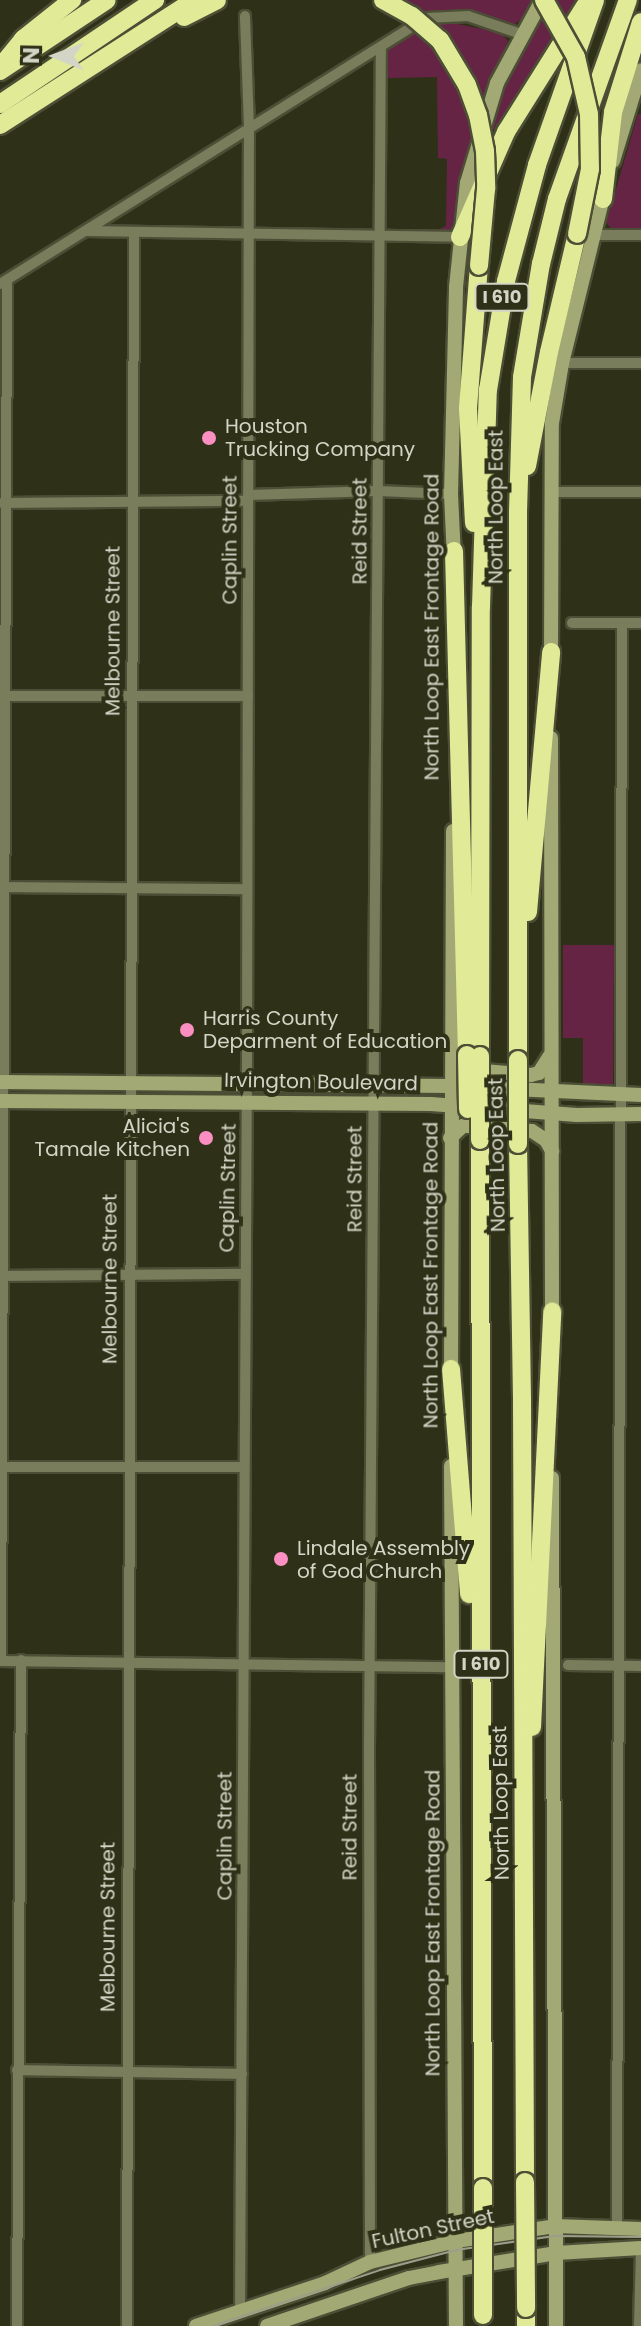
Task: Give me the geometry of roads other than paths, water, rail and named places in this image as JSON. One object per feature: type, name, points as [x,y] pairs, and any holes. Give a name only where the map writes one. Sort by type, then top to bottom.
[{"type":"highway","points":[[0,69],[23,39],[72,0]]},
{"type":"highway","points":[[0,69],[107,0]]},
{"type":"highway","points":[[0,104],[155,0]]},
{"type":"highway","points":[[0,125],[195,0]]},
{"type":"highway","points":[[135,41],[217,0]]},
{"type":"highway","points":[[383,0],[412,16],[440,40],[467,85],[478,115],[485,151],[486,189],[470,356],[469,435],[481,607]]},
{"type":"highway","points":[[518,512],[549,352],[586,234],[590,169],[589,114],[576,57],[543,0]]},
{"type":"highway","points":[[460,237],[506,132],[589,0]]},
{"type":"highway","name":"North Loop East","points":[[483,2320],[481,1176],[466,1139],[474,1056],[481,607],[488,390],[495,334],[537,165],[595,0]]},
{"type":"highway","name":"North Loop East","points":[[526,2317],[518,1144],[518,512],[522,377],[541,264],[557,199],[628,0]]},
{"type":"highway","points":[[603,199],[613,112],[641,22]]},
{"type":"highway","points":[[454,551],[474,1056]]},
{"type":"highway","points":[[518,1034],[551,652]]},
{"type":"highway","points":[[523,1833],[538,1650],[552,1311]]},
{"type":"highway","points":[[451,1369],[465,1521],[481,1810]]},
{"type":"main road","name":"North Loop East Frontage Road","points":[[456,2326],[451,1369],[466,1139],[450,1105],[454,551],[451,494],[456,287],[460,237],[474,156],[497,83],[521,34],[543,0]]},
{"type":"main road","points":[[556,2326],[551,1093],[552,423],[586,234],[603,199],[636,103],[641,70]]},
{"type":"main road","points":[[452,1043],[456,1058],[469,1069],[531,1075],[545,1067],[551,1051]]},
{"type":"main road","name":"Irvington Boulevard","points":[[2,1082],[451,1086],[641,1095]]},
{"type":"main road","name":"Irvington Boulevard","points":[[2,1101],[373,1103],[552,1113],[641,1114]]},
{"type":"main road","points":[[466,1139],[463,1126],[532,1131],[546,1140],[552,1151]]},
{"type":"main road","name":"Fulton Street","points":[[196,2326],[325,2283],[370,2262],[456,2241],[555,2226],[641,2229]]},
{"type":"main road","points":[[267,2326],[409,2278],[455,2268],[556,2253],[641,2249]]},
{"type":"street","points":[[451,1667],[0,1661],[4,282],[426,18],[447,15],[486,19],[521,34]]},
{"type":"street","name":"Caplin Street","points":[[240,2312],[248,696],[249,127],[245,16]]},
{"type":"street","name":"Reid Street","points":[[370,2262],[368,1852],[381,47]]},
{"type":"street","points":[[86,231],[460,237]]},
{"type":"street","name":"Melbourne Street","points":[[127,2326],[125,2071],[134,232]]},
{"type":"street","points":[[586,234],[641,235]]},
{"type":"street","points":[[562,363],[641,363]]},
{"type":"street","points":[[3,503],[131,502],[378,491],[451,494]]},
{"type":"street","points":[[550,492],[641,492]]},
{"type":"street","points":[[572,623],[641,623]]},
{"type":"street","points":[[617,2228],[622,1666],[622,624]]},
{"type":"street","points":[[3,696],[248,696]]},
{"type":"street","points":[[2,887],[247,889]]},
{"type":"street","points":[[1,1276],[245,1274]]},
{"type":"street","points":[[1,1467],[243,1467]]},
{"type":"street","points":[[17,2326],[21,1660]]},
{"type":"street","points":[[568,1665],[641,1666]]},
{"type":"street","points":[[17,2070],[242,2074]]},
{"type":"street","points":[[639,2326],[641,2249]]},
{"type":"tram line","points":[[213,2326],[380,2270],[456,2250],[555,2236],[641,2237]]},
{"type":"place","name":"Houston Trucking Company","points":[[209,438]]},
{"type":"place","name":"Harris County Deparment of Education","points":[[187,1030]]},
{"type":"place","name":"Alicia's Tamale Kitchen","points":[[206,1138]]},
{"type":"place","name":"Lindale Assembly of God Church","points":[[281,1559]]}]
